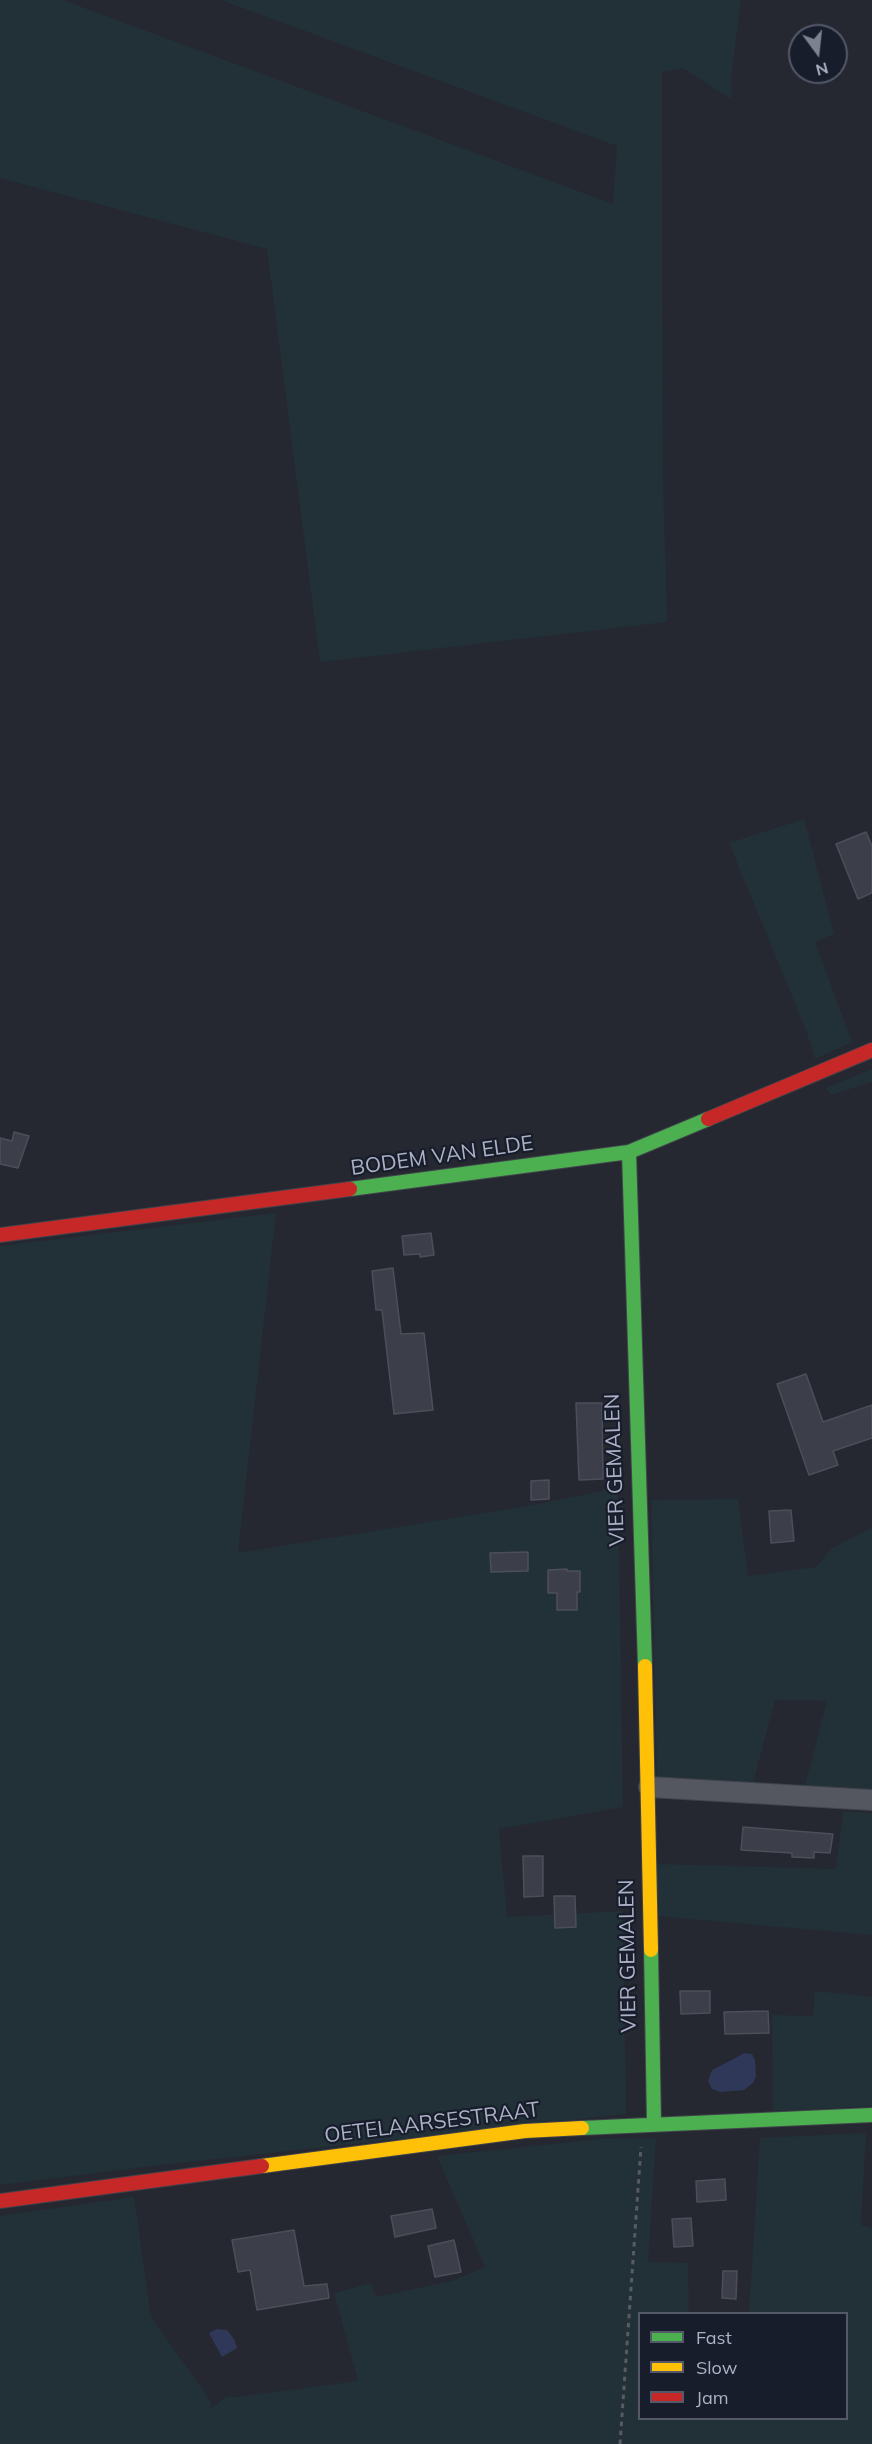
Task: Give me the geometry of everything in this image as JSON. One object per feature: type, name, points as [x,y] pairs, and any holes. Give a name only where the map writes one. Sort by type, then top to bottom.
[{"type":"street","name":"BODEM VAN ELDE","points":[[0,1235],[629,1152],[872,1050]]},
{"type":"street","name":"VIER GEMALEN","points":[[629,1152],[649,1786],[648,2124]]},
{"type":"street","points":[[649,1786],[872,1800]]},
{"type":"street","name":"OETELAARSESTRAAT","points":[[0,2201],[525,2131],[872,2115]]},
{"type":"path","points":[[620,2444],[648,2124]]},
{"type":"shaded area","points":[[0,0],[63,0],[613,204],[617,146],[221,0],[741,0],[731,79],[731,99],[683,68],[662,72],[663,480],[667,622],[320,662],[267,249],[0,178]]},
{"type":"shaded area","points":[[804,819],[834,934],[815,942],[852,1042],[815,1059],[806,1030],[729,843]]},
{"type":"shaded area","points":[[872,1069],[872,1082],[831,1095],[826,1088]]},
{"type":"shaded area","points":[[276,1213],[238,1553],[528,1506],[618,1488],[623,1807],[499,1829],[507,1917],[623,1911],[626,2114],[0,2185],[0,1246]]},
{"type":"shaded area","points":[[738,1499],[748,1576],[816,1567],[831,1549],[872,1527],[872,1795],[804,1790],[827,1701],[775,1700],[752,1787],[657,1781],[651,1500]]},
{"type":"shaded area","points":[[843,1811],[872,1813],[872,1935],[657,1916],[657,1864],[836,1869]]},
{"type":"shaded area","points":[[815,1991],[872,1997],[872,2106],[773,2111],[772,2015],[813,2016]]},
{"type":"shaded area","points":[[866,2133],[861,2225],[872,2228],[872,2444],[0,2444],[0,2216],[134,2197],[151,2317],[210,2400],[212,2408],[227,2396],[237,2397],[358,2381],[334,2293],[371,2283],[376,2297],[452,2281],[485,2267],[437,2156],[601,2139],[656,2138],[648,2262],[688,2263],[689,2312],[638,2312],[638,2420],[848,2420],[848,2312],[749,2312],[760,2138]]},
{"type":"water","points":[[745,2053],[752,2054],[755,2060],[756,2076],[753,2083],[744,2090],[721,2092],[712,2089],[708,2081],[712,2070]]},
{"type":"water","points":[[217,2329],[227,2330],[237,2348],[222,2357],[209,2333]]},
{"type":"building","points":[[866,832],[872,846],[872,893],[858,899],[836,844]]},
{"type":"building","points":[[14,1132],[29,1136],[18,1168],[0,1164],[0,1138],[12,1141]]},
{"type":"building","points":[[431,1233],[434,1255],[420,1257],[420,1254],[404,1255],[402,1236]]},
{"type":"building","points":[[393,1268],[401,1334],[424,1333],[433,1410],[394,1414],[382,1310],[376,1310],[372,1271]]},
{"type":"building","points":[[806,1374],[823,1422],[872,1405],[872,1438],[833,1451],[838,1465],[809,1475],[777,1384]]},
{"type":"building","points":[[576,1403],[602,1403],[603,1479],[579,1480]]},
{"type":"building","points":[[549,1480],[549,1499],[531,1500],[531,1481]]},
{"type":"building","points":[[791,1510],[794,1541],[771,1543],[769,1511]]},
{"type":"building","points":[[528,1552],[528,1571],[491,1572],[490,1553]]},
{"type":"building","points":[[567,1569],[567,1571],[580,1571],[577,1610],[557,1610],[557,1593],[548,1593],[548,1570]]},
{"type":"building","points":[[743,1827],[833,1834],[830,1853],[814,1852],[814,1858],[792,1857],[792,1853],[741,1850]]},
{"type":"building","points":[[523,1856],[543,1856],[543,1896],[524,1897]]},
{"type":"building","points":[[554,1896],[575,1896],[576,1927],[555,1928]]},
{"type":"building","points":[[680,1991],[710,1991],[710,2013],[681,2014]]},
{"type":"building","points":[[768,2011],[769,2033],[725,2034],[724,2012]]},
{"type":"building","points":[[725,2179],[726,2200],[697,2202],[696,2181]]},
{"type":"building","points":[[432,2209],[436,2228],[395,2237],[391,2216]]},
{"type":"building","points":[[691,2218],[693,2246],[674,2247],[672,2219]]},
{"type":"building","points":[[294,2230],[304,2286],[327,2284],[329,2298],[257,2310],[250,2270],[238,2272],[232,2240]]},
{"type":"building","points":[[454,2240],[461,2272],[435,2277],[428,2246]]},
{"type":"building","points":[[723,2271],[737,2271],[736,2299],[722,2298]]},
{"type":"traffic: fast","points":[[350,1189],[629,1152],[708,1119]]},
{"type":"traffic: fast","points":[[629,1152],[645,1666]]},
{"type":"traffic: fast","points":[[651,1950],[654,2124]]},
{"type":"traffic: fast","points":[[582,2128],[872,2115]]},
{"type":"traffic: slow","points":[[645,1666],[651,1950]]},
{"type":"traffic: slow","points":[[262,2166],[525,2131],[582,2128]]},
{"type":"traffic: jam","points":[[708,1119],[872,1050]]},
{"type":"traffic: jam","points":[[0,1235],[350,1189]]},
{"type":"traffic: jam","points":[[0,2201],[262,2166]]}]
